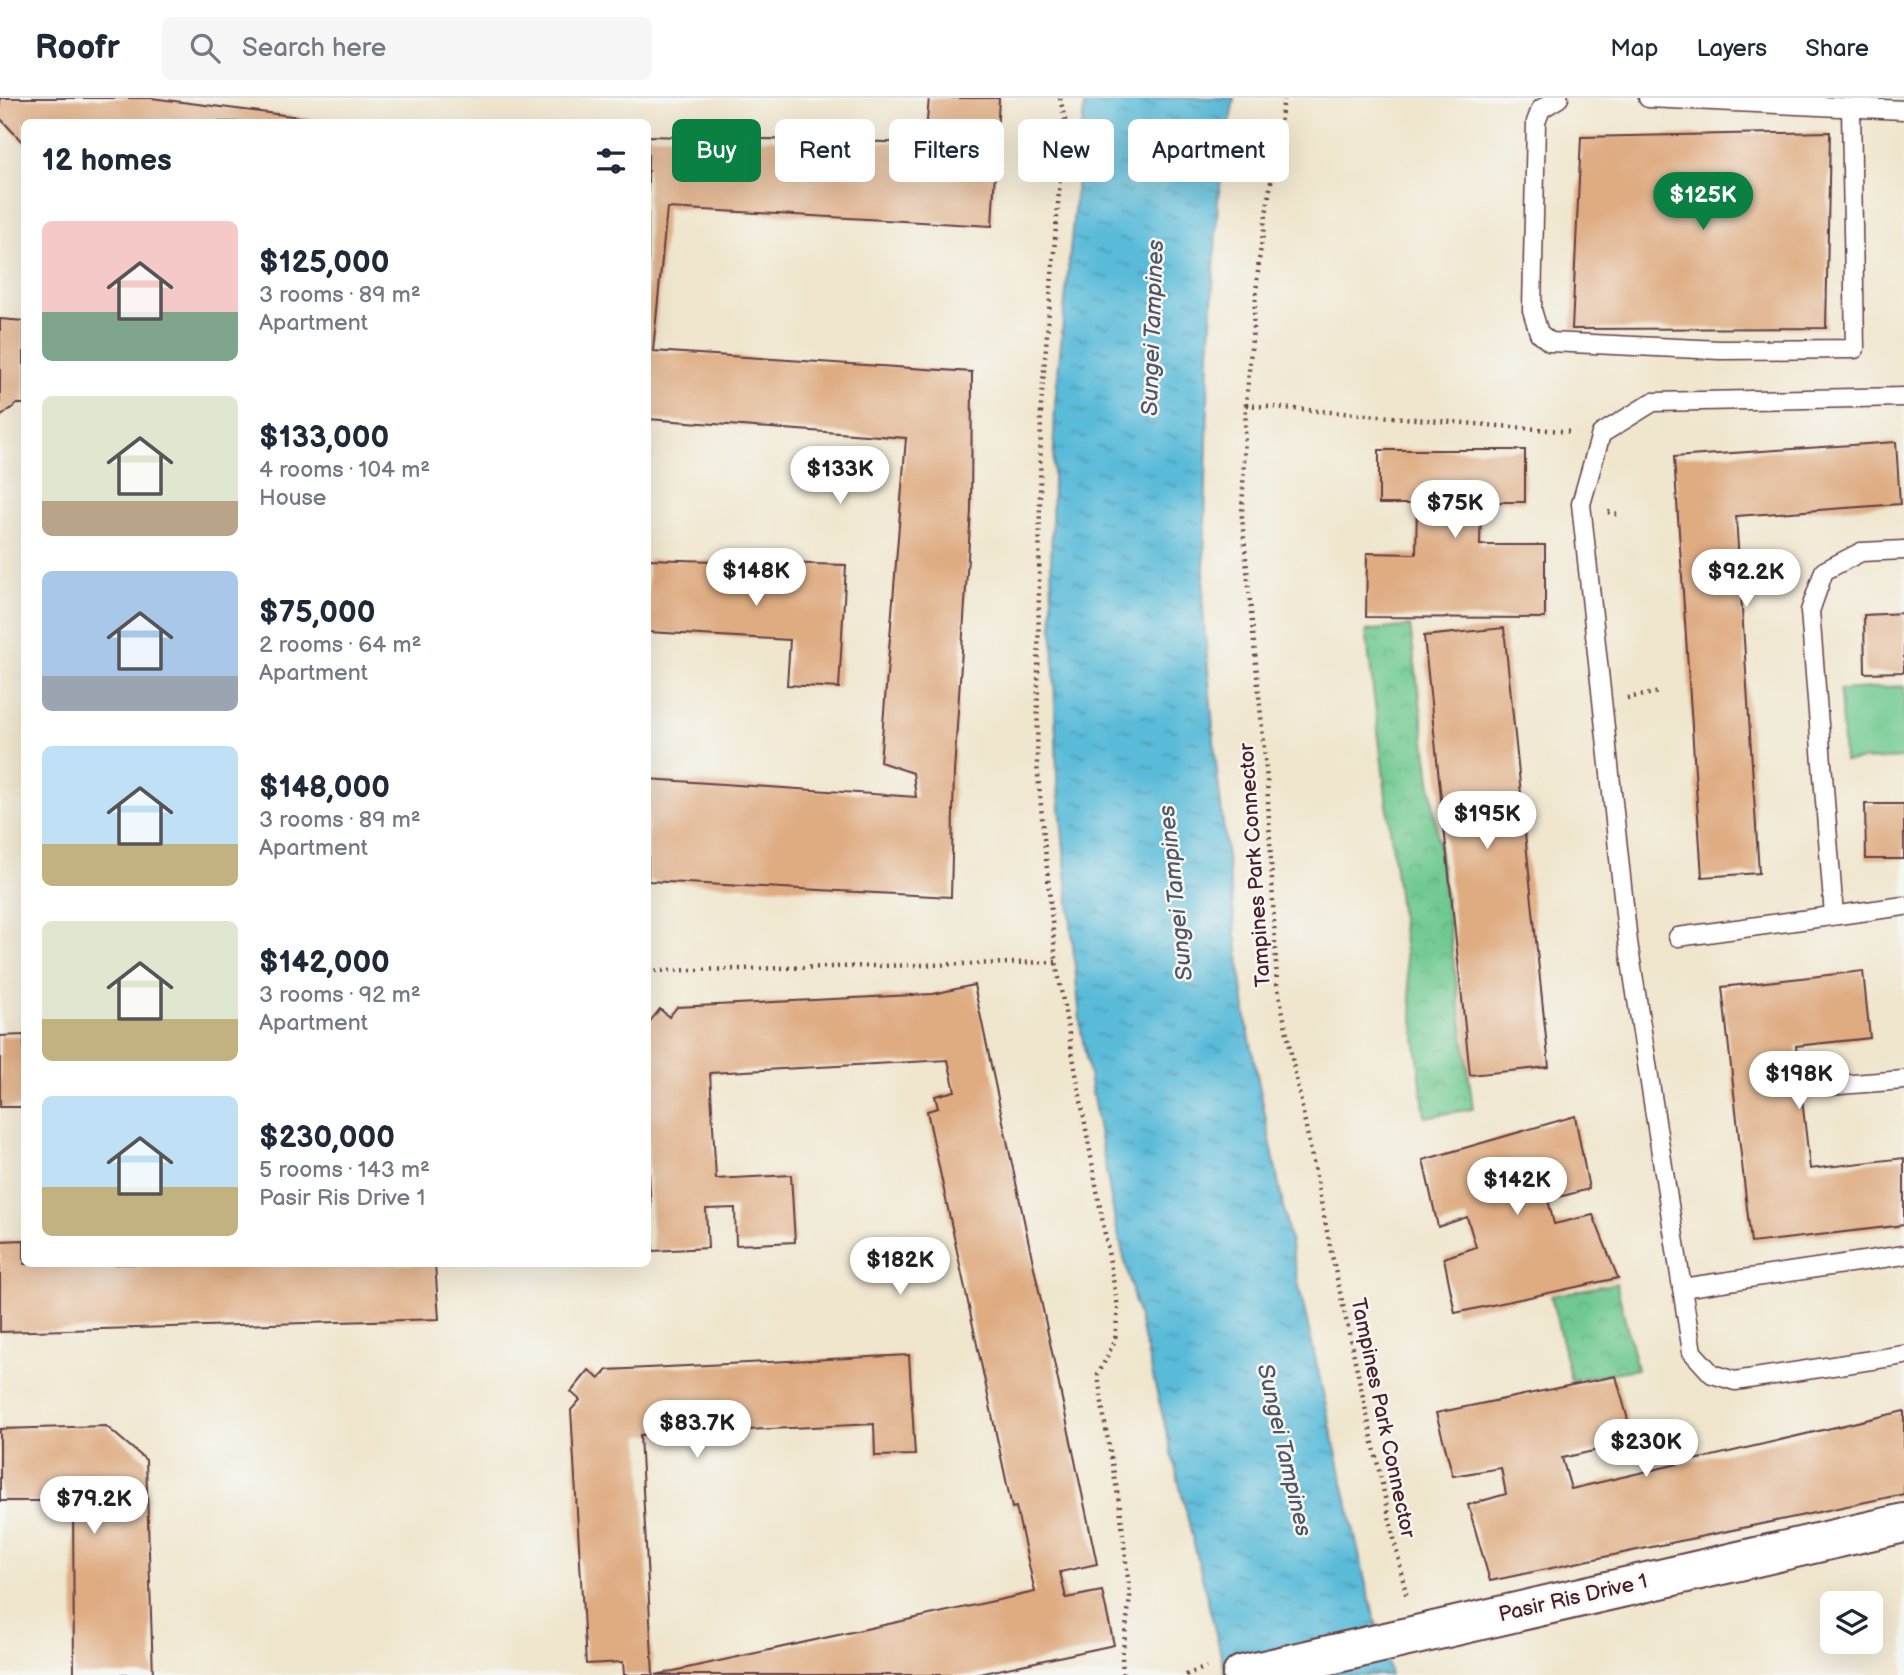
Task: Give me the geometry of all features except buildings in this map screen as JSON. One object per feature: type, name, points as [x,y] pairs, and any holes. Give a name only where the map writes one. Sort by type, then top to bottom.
[{"type":"main road","name":"Pasir Ris Drive 1","points":[[1224,1671],[1904,1523]]},
{"type":"main road","name":"Pasir Ris Drive 1","points":[[1327,1675],[1417,1631],[1620,1614],[1904,1543]]},
{"type":"lane","points":[[1559,98],[1541,109],[1536,122],[1532,310],[1539,333],[1550,342],[1720,350],[1855,349],[1851,108]]},
{"type":"lane","points":[[1648,98],[1904,110]]},
{"type":"lane","points":[[1904,397],[1653,402],[1601,434],[1580,505],[1628,942],[1692,1352],[1712,1374],[1735,1381],[1904,1355]]},
{"type":"lane","points":[[1834,915],[1810,611],[1824,571],[1861,552],[1904,550]]},
{"type":"lane","points":[[1678,937],[1904,906]]},
{"type":"lane","points":[[1827,1086],[1904,1080]]},
{"type":"lane","points":[[1682,1288],[1904,1255]]},
{"type":"path","points":[[1060,98],[1065,120],[1041,406],[1037,765],[1056,962],[1118,1307],[1115,1339],[1098,1375],[1120,1507],[1130,1597],[1122,1657],[1124,1675]]},
{"type":"path","name":"Tampines Park Connector","points":[[1284,98],[1259,260],[1245,405],[1242,517],[1268,780],[1277,984],[1331,1251],[1417,1631]]},
{"type":"path","points":[[1245,405],[1601,434]]},
{"type":"path","points":[[651,971],[1056,962]]},
{"type":"path","points":[[1186,1675],[1224,1671]]},
{"type":"green space","points":[[1410,626],[1473,1109],[1425,1117],[1366,631]]},
{"type":"green space","points":[[1904,686],[1904,758],[1844,761],[1840,690]]},
{"type":"green space","points":[[1616,1283],[1637,1369],[1571,1380],[1551,1296]]},
{"type":"water","name":"Sungei Tampines","points":[[1085,98],[1234,98],[1231,119],[1128,119],[1128,182],[1221,182],[1209,357],[1203,610],[1216,764],[1246,1019],[1299,1286],[1366,1585],[1390,1675],[1226,1675],[1115,1221],[1081,1030],[1057,775],[1051,564],[1055,404],[1077,182],[1114,182],[1114,119],[1083,119]]}]
